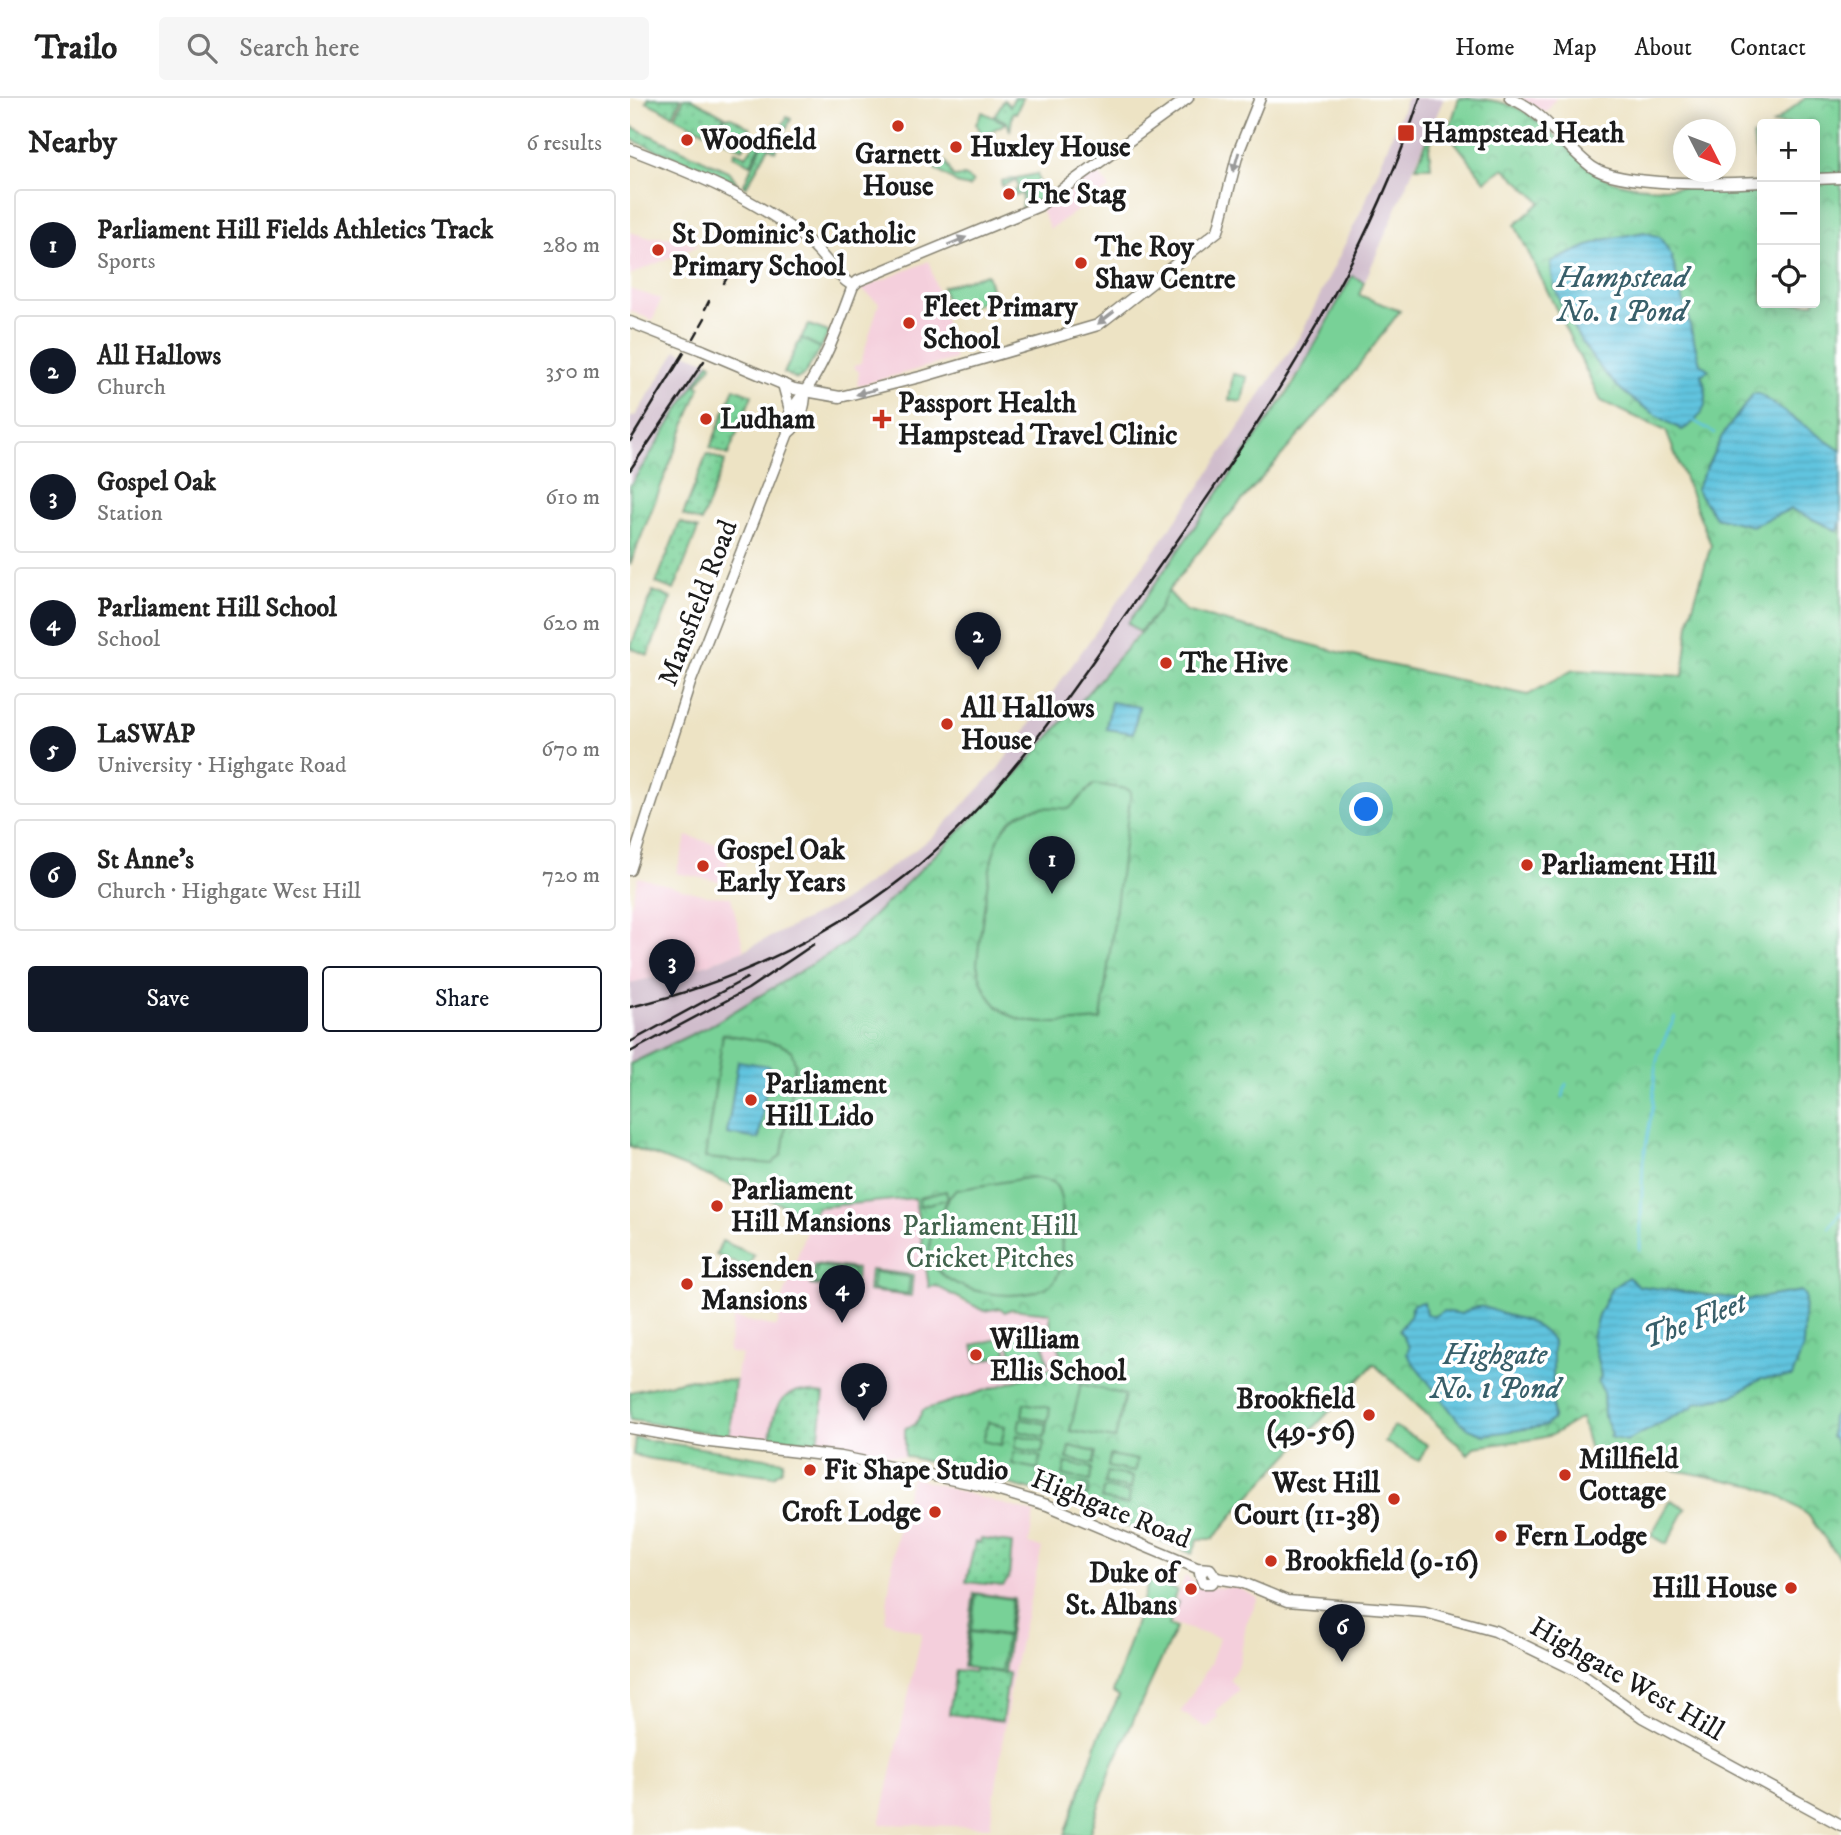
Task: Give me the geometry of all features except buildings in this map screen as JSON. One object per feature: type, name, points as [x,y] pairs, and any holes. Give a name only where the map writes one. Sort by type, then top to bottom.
[{"type":"main road","points":[[790,410],[813,380],[839,328],[853,286],[858,281],[1039,206],[1188,98]]},
{"type":"main road","points":[[630,322],[805,393],[839,397],[858,394],[1098,325],[1218,231],[1238,153],[1260,98]]},
{"type":"main road","points":[[1510,98],[1545,120],[1592,167],[1619,178],[1757,183]]},
{"type":"main road","points":[[630,149],[711,181],[765,209],[806,239],[853,286]]},
{"type":"main road","points":[[1820,179],[1841,178]]},
{"type":"main road","points":[[813,380],[830,394]]},
{"type":"main road","name":"Mansfield Road","points":[[783,384],[790,410],[786,425],[788,433]]},
{"type":"main road","name":"Mansfield Road","points":[[630,870],[690,683],[788,433],[795,428],[805,403],[805,393]]},
{"type":"main road","name":"Highgate Road","points":[[630,1428],[710,1442],[841,1457],[979,1485],[1047,1505],[1204,1570],[1200,1574],[1203,1583],[1212,1583],[1216,1578]]},
{"type":"main road","name":"Highgate West Hill","points":[[1216,1578],[1241,1582],[1287,1601],[1425,1612],[1487,1628],[1577,1671],[1642,1717],[1841,1825]]},
{"type":"shaded area","points":[[1407,98],[1444,98],[1359,295],[1363,285],[1314,348],[1233,473],[1128,623],[1139,632],[1015,777],[845,944],[713,1024],[630,1064],[630,983],[702,966],[744,950],[842,902],[934,836],[997,770],[1198,489],[1301,334],[1364,205]]},
{"type":"shaded area","points":[[1519,98],[1556,98],[1546,113]]},
{"type":"shaded area","points":[[1096,171],[1110,188],[1050,229],[1041,210]]},
{"type":"shaded area","name":"St Dominic's Catholic Primary School","points":[[630,232],[647,237],[677,238],[699,245],[630,275]]},
{"type":"shaded area","name":"Fleet Primary School","points":[[929,261],[955,359],[857,386],[859,372],[854,367],[861,362],[879,303],[861,289]]},
{"type":"shaded area","points":[[630,289],[661,299],[653,320],[630,311]]},
{"type":"shaded area","points":[[677,350],[709,362],[630,486],[630,418],[636,415]]},
{"type":"shaded area","name":"Gospel Oak Early Years","points":[[687,836],[730,848],[727,859],[728,883],[676,873]]},
{"type":"shaded area","points":[[638,877],[708,896],[731,897],[744,950],[702,966],[630,983],[630,908]]},
{"type":"shaded area","points":[[916,1198],[929,1286],[936,1286],[966,1304],[968,1301],[986,1309],[1050,1313],[1051,1340],[1059,1346],[1062,1363],[1037,1374],[923,1410],[915,1425],[905,1428],[904,1457],[729,1436],[737,1368],[742,1355],[728,1352],[733,1318],[777,1327],[782,1302],[811,1216],[818,1207]]},
{"type":"shaded area","points":[[911,1477],[1034,1513],[1029,1544],[1042,1548],[1013,1672],[990,1827],[880,1824],[922,1633],[885,1621],[895,1542]]},
{"type":"shaded area","points":[[1185,1576],[1204,1588],[1237,1587],[1258,1598],[1246,1624],[1239,1664],[1230,1679],[1239,1690],[1215,1712],[1219,1717],[1207,1728],[1181,1712],[1211,1662],[1219,1638],[1170,1623]]},
{"type":"green space","points":[[649,98],[681,98],[673,115],[646,102]]},
{"type":"green space","points":[[684,98],[691,98],[724,116],[714,136],[675,117]]},
{"type":"green space","points":[[1014,98],[1023,98],[1016,113],[1013,112],[1010,131],[1007,122],[994,116],[1004,100],[1010,106]]},
{"type":"green space","name":"Hampstead Heath","points":[[1459,98],[1497,101],[1524,111],[1604,178],[1639,187],[1659,188],[1757,183],[1757,308],[1820,308],[1820,119],[1779,119],[1805,98],[1841,98],[1841,1561],[1808,1515],[1782,1497],[1756,1486],[1670,1469],[1646,1461],[1596,1471],[1581,1418],[1552,1435],[1474,1447],[1468,1454],[1374,1364],[1245,1501],[1213,1539],[1198,1539],[1192,1554],[1061,1498],[905,1456],[905,1428],[915,1425],[923,1410],[1037,1374],[1062,1363],[1059,1346],[1051,1340],[1050,1313],[1011,1309],[1005,1312],[1000,1308],[984,1311],[936,1286],[929,1287],[915,1198],[818,1207],[811,1216],[630,1146],[630,1064],[713,1024],[845,944],[1015,776],[1153,618],[1168,591],[1186,611],[1376,662],[1528,695],[1573,670],[1683,676],[1690,616],[1711,545],[1666,431],[1601,401],[1515,225],[1541,202],[1504,168],[1485,181],[1448,133]]},
{"type":"green space","points":[[982,112],[1006,123],[988,133],[992,141],[988,144],[976,124]]},
{"type":"green space","points":[[725,117],[731,117],[750,128],[751,132],[743,149],[716,137]]},
{"type":"green space","points":[[787,117],[791,119],[775,152],[769,147],[746,187],[743,186],[763,143],[771,146]]},
{"type":"green space","points":[[630,126],[730,172],[737,183],[630,139]]},
{"type":"green space","points":[[1432,129],[1435,130],[1429,148],[1431,167],[1416,167]]},
{"type":"green space","name":"Hampstead Heath","points":[[1757,134],[1757,167],[1753,136]]},
{"type":"green space","points":[[756,142],[761,144],[751,164],[733,156],[735,151],[746,156]]},
{"type":"green space","points":[[940,161],[946,162],[953,177],[965,176],[973,182],[969,187],[960,185],[935,169]]},
{"type":"green space","points":[[1037,174],[1043,198],[1021,208],[1023,194],[1014,195],[1014,190],[1018,189],[1016,180],[1002,186],[1001,181]]},
{"type":"green space","points":[[987,274],[994,299],[949,312],[942,287]]},
{"type":"green space","points":[[1352,276],[1364,282],[1359,295],[1400,311],[1350,377],[1218,528],[1168,591],[1157,613],[1139,632],[1128,623],[1294,383]]},
{"type":"green space","points":[[809,325],[829,332],[821,348],[801,338]]},
{"type":"green space","points":[[801,338],[821,348],[804,375],[797,379],[784,373]]},
{"type":"green space","points":[[709,362],[712,364],[697,385],[700,387],[630,565],[630,486]]},
{"type":"green space","points":[[1233,374],[1247,377],[1242,402],[1229,400]]},
{"type":"green space","points":[[734,388],[752,395],[728,455],[710,448]]},
{"type":"green space","points":[[707,454],[725,461],[701,522],[683,515]]},
{"type":"green space","points":[[680,522],[698,529],[674,590],[656,583]]},
{"type":"green space","points":[[653,591],[671,598],[648,655],[630,648]]},
{"type":"green space","points":[[1094,784],[1131,792],[1101,1020],[1041,1023],[1023,1020],[1007,1014],[994,1003],[984,987],[977,964],[993,856],[1005,827],[1015,817],[1029,810],[1047,807],[1069,809]]},
{"type":"green space","name":"Parliament Hill Lido","points":[[723,1034],[779,1044],[791,1050],[795,1063],[782,1154],[772,1164],[705,1158]]},
{"type":"green space","name":"Parliament Hill Cricket Pitches","points":[[1032,1177],[1053,1182],[1061,1198],[1062,1210],[1061,1262],[1055,1280],[1044,1289],[1027,1294],[1007,1295],[966,1288],[949,1279],[936,1268],[930,1254],[934,1225],[956,1190]]},
{"type":"green space","points":[[946,1191],[948,1199],[920,1206],[919,1198]]},
{"type":"green space","points":[[722,1241],[754,1255],[748,1268],[716,1255]]},
{"type":"green space","points":[[814,1264],[857,1269],[855,1290],[811,1285]]},
{"type":"green space","points":[[817,1266],[853,1270],[851,1288],[815,1284]]},
{"type":"green space","points":[[870,1270],[913,1275],[911,1296],[868,1291]]},
{"type":"green space","points":[[874,1272],[910,1277],[908,1294],[872,1290]]},
{"type":"green space","points":[[1038,1320],[1048,1363],[1016,1371],[1005,1328]]},
{"type":"green space","points":[[1003,1338],[1007,1354],[977,1362],[973,1345]]},
{"type":"green space","points":[[691,1379],[735,1381],[729,1436],[630,1420],[630,1392]]},
{"type":"green space","points":[[1081,1384],[1125,1395],[1115,1439],[1070,1431]]},
{"type":"green space","points":[[798,1391],[824,1394],[818,1443],[770,1437],[776,1409],[784,1398]]},
{"type":"green space","points":[[1024,1403],[1050,1408],[1048,1421],[1022,1416]]},
{"type":"green space","points":[[1020,1419],[1047,1424],[1045,1437],[1018,1431]]},
{"type":"green space","points":[[988,1422],[1005,1426],[1001,1445],[983,1441]]},
{"type":"green space","points":[[1394,1426],[1428,1445],[1419,1461],[1385,1442]]},
{"type":"green space","points":[[1017,1435],[1044,1441],[1042,1453],[1015,1448]]},
{"type":"green space","points":[[635,1438],[784,1461],[782,1470],[774,1476],[651,1459],[633,1455]]},
{"type":"green space","points":[[1069,1446],[1096,1452],[1093,1464],[1067,1459]]},
{"type":"green space","points":[[1014,1452],[1041,1457],[1038,1469],[1012,1464]]},
{"type":"green space","points":[[1110,1455],[1137,1460],[1134,1472],[1108,1467]]},
{"type":"green space","points":[[1066,1463],[1092,1468],[1090,1481],[1063,1475]]},
{"type":"green space","points":[[1107,1472],[1133,1477],[1131,1489],[1104,1484]]},
{"type":"green space","points":[[1063,1480],[1089,1485],[1087,1496],[1061,1491]]},
{"type":"green space","points":[[1104,1488],[1130,1493],[1128,1505],[1101,1499]]},
{"type":"green space","points":[[1671,1500],[1686,1508],[1667,1544],[1651,1535]]},
{"type":"green space","points":[[981,1539],[1012,1543],[1009,1578],[1003,1586],[966,1582],[975,1542],[980,1543]]},
{"type":"green space","points":[[1149,1581],[1177,1590],[1173,1601],[1178,1602],[1169,1625],[1176,1628],[1113,1764],[1089,1835],[1065,1835],[1099,1736],[1119,1696],[1113,1692]]},
{"type":"green space","points":[[974,1593],[1014,1598],[1004,1673],[963,1667]]},
{"type":"green space","points":[[976,1594],[1012,1599],[1007,1635],[971,1630]]},
{"type":"green space","points":[[970,1632],[1006,1637],[1001,1672],[965,1667]]},
{"type":"green space","points":[[975,1668],[1009,1673],[1002,1721],[949,1714],[956,1670],[974,1672]]},
{"type":"water","name":"Hampstead No. 1 Pond","points":[[1644,232],[1660,237],[1671,255],[1700,363],[1709,370],[1701,375],[1706,400],[1701,414],[1682,430],[1629,396],[1605,373],[1573,327],[1552,277],[1551,262],[1602,240]]},
{"type":"water","points":[[1753,394],[1759,394],[1841,451],[1841,521],[1838,531],[1791,509],[1752,526],[1715,517],[1696,489],[1722,436]]},
{"type":"water","points":[[1111,702],[1139,707],[1133,733],[1106,729]]},
{"type":"water","points":[[738,1061],[769,1066],[759,1139],[727,1134]]},
{"type":"water","name":"The Fleet","points":[[1628,1277],[1639,1286],[1747,1300],[1801,1291],[1805,1296],[1803,1347],[1792,1377],[1761,1379],[1732,1396],[1695,1403],[1693,1407],[1626,1441],[1610,1437],[1612,1434],[1604,1416],[1603,1391],[1598,1382],[1601,1376],[1592,1337],[1598,1315],[1611,1289]]},
{"type":"water","name":"Highgate No. 1 Pond","points":[[1424,1302],[1426,1314],[1434,1316],[1443,1311],[1462,1314],[1481,1307],[1528,1322],[1543,1331],[1553,1341],[1553,1419],[1545,1426],[1484,1435],[1469,1429],[1457,1419],[1407,1354],[1409,1347],[1399,1330],[1410,1316],[1413,1304]]},
{"type":"water","points":[[1841,1404],[1841,1462],[1835,1440],[1831,1437],[1832,1418]]},
{"type":"waterway","points":[[1694,421],[1715,433]]},
{"type":"waterway","points":[[1640,1250],[1643,1162],[1653,1105],[1655,1069],[1659,1051],[1675,1017]]},
{"type":"waterway","points":[[1563,1097],[1566,1084]]},
{"type":"waterway","points":[[1829,1228],[1841,1212]]},
{"type":"railway","points":[[630,1007],[669,997],[746,969],[820,933],[855,912],[920,864],[952,835],[1010,772],[1063,704],[1179,539],[1298,358],[1366,232],[1395,166],[1420,98]]},
{"type":"railway","points":[[732,269],[736,262]]},
{"type":"railway","points":[[724,283],[728,276]]},
{"type":"railway","points":[[705,309],[709,301]]},
{"type":"railway","points":[[701,325],[705,318]]},
{"type":"railway","points":[[694,338],[698,331]]},
{"type":"railway","points":[[630,441],[684,353]]},
{"type":"railway","points":[[630,470],[704,361]]},
{"type":"railway","points":[[630,1052],[748,989],[814,944]]},
{"type":"railway","points":[[630,1042],[747,978]]},
{"type":"place","name":"Garnett House","points":[[898,126]]},
{"type":"place","name":"Hampstead Heath","points":[[1406,133]]},
{"type":"place","name":"Woodfield","points":[[687,140]]},
{"type":"place","name":"Huxley House","points":[[956,147]]},
{"type":"place","name":"The Stag","points":[[1009,194]]},
{"type":"place","name":"St Dominic's Catholic Primary School","points":[[658,250]]},
{"type":"place","name":"The Roy Shaw Centre","points":[[1081,263]]},
{"type":"place","name":"Fleet Primary School","points":[[909,323]]},
{"type":"place","name":"Ludham","points":[[706,419]]},
{"type":"place","name":"Passport Health Hampstead Travel Clinic","points":[[882,419]]},
{"type":"place","name":"The Hive","points":[[1166,663]]},
{"type":"place","name":"All Hallows","points":[[978,670]]},
{"type":"place","name":"All Hallows House","points":[[947,724]]},
{"type":"place","name":"Parliament Hill","points":[[1527,865]]},
{"type":"place","name":"Gospel Oak Early Years","points":[[703,866]]},
{"type":"place","name":"Parliament Hill Fields Athletics Track","points":[[1052,894]]},
{"type":"place","name":"Gospel Oak","points":[[672,997]]},
{"type":"place","name":"Parliament Hill Lido","points":[[751,1100]]},
{"type":"place","name":"Parliament Hill Mansions","points":[[717,1206]]},
{"type":"place","name":"Lissenden Mansions","points":[[687,1284]]},
{"type":"place","name":"Parliament Hill School","points":[[842,1323]]},
{"type":"place","name":"William Ellis School","points":[[976,1355]]},
{"type":"place","name":"Brookfield (49-56)","points":[[1369,1415]]},
{"type":"place","name":"LaSWAP","points":[[864,1421]]},
{"type":"place","name":"Fit Shape Studio","points":[[810,1470]]},
{"type":"place","name":"Millfield Cottage","points":[[1565,1475]]},
{"type":"place","name":"West Hill Court (11-38)","points":[[1394,1499]]},
{"type":"place","name":"Croft Lodge","points":[[935,1512]]},
{"type":"place","name":"Fern Lodge","points":[[1501,1536]]},
{"type":"place","name":"Brookfield (9-16)","points":[[1271,1561]]},
{"type":"place","name":"Hill House","points":[[1791,1588]]},
{"type":"place","name":"Duke of St. Albans","points":[[1191,1589]]},
{"type":"place","name":"St Anne's","points":[[1342,1662]]}]
